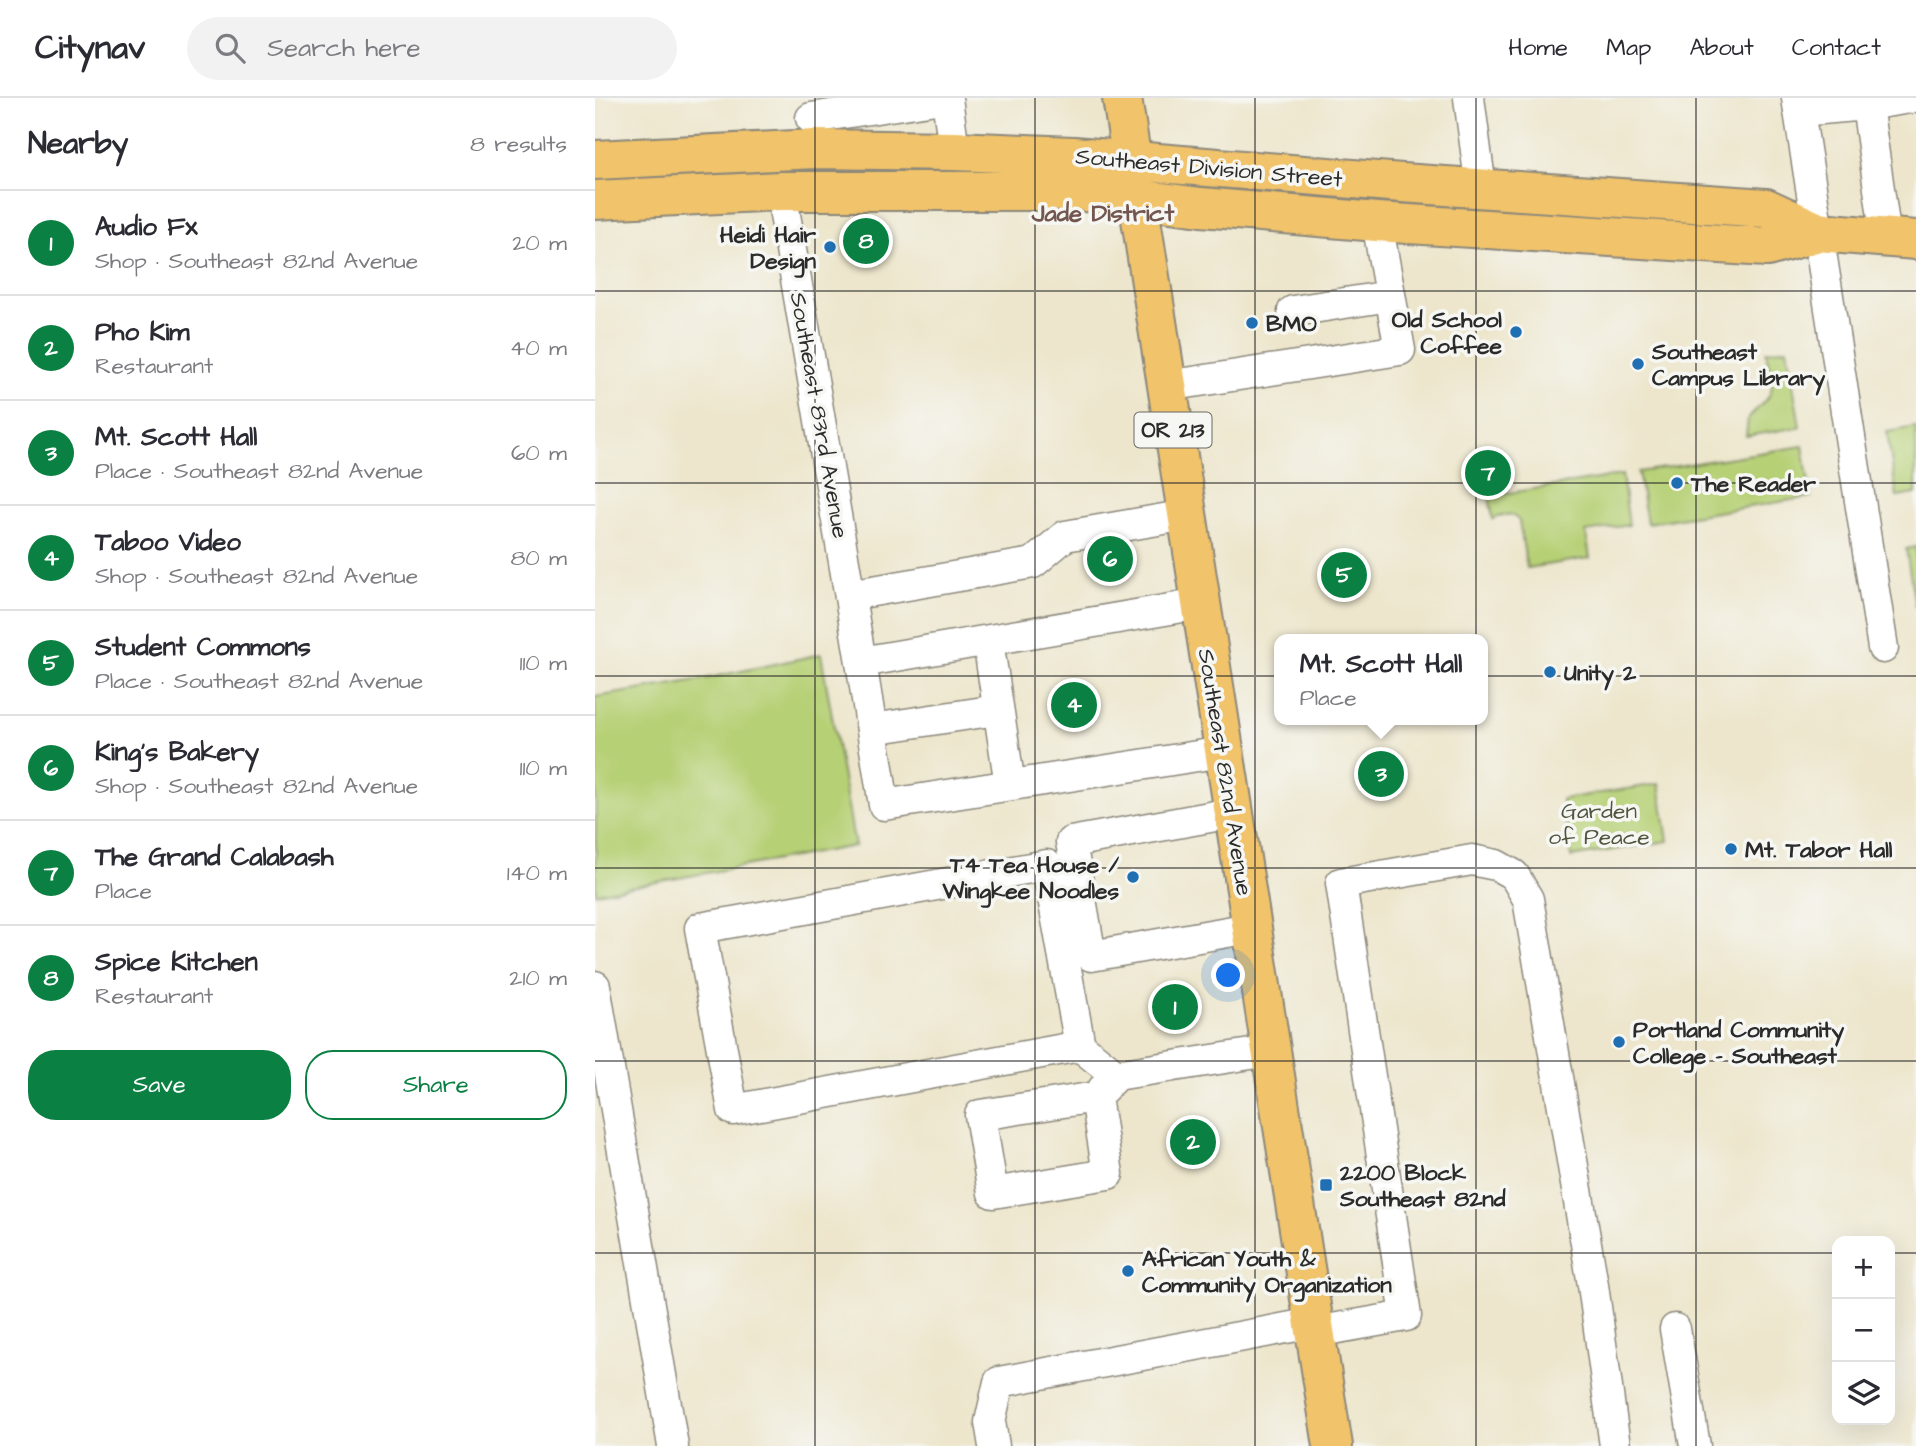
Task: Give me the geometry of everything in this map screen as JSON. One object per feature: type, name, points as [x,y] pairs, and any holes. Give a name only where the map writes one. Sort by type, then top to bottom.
[{"type":"main road","name":"Southeast 82nd Avenue","points":[[1122,98],[1333,1446]]},
{"type":"main road","name":"Southeast Division Street","points":[[595,160],[811,122],[878,150],[954,151],[1132,161],[1766,208],[1818,232],[1901,239]]},
{"type":"main road","name":"Southeast Division Street","points":[[595,200],[781,191],[1076,191],[1201,207],[1377,222],[1766,247],[1818,232]]},
{"type":"street","points":[[811,122],[945,98],[954,151]]},
{"type":"street","points":[[1469,98],[1481,188]]},
{"type":"street","points":[[1883,648],[1798,105],[1867,106],[1910,98]]},
{"type":"street","points":[[1867,106],[1901,239]]},
{"type":"street","points":[[872,109],[878,150]]},
{"type":"street","name":"Southeast 83rd Avenue","points":[[781,191],[884,805],[1010,785]]},
{"type":"street","points":[[1167,386],[1400,350],[1377,222]]},
{"type":"street","points":[[1293,311],[1390,296]]},
{"type":"street","points":[[850,594],[1034,563],[1065,536],[1187,515]]},
{"type":"street","points":[[860,651],[988,641],[1201,604]]},
{"type":"street","points":[[988,641],[1010,785],[1223,752]]},
{"type":"street","points":[[872,729],[997,710]]},
{"type":"street","points":[[1232,813],[1071,842],[1091,956],[1251,928]]},
{"type":"street","points":[[992,1434],[999,1381],[1314,1328],[1406,1316],[1341,883],[1472,860],[1496,865],[1514,875],[1528,899],[1593,1285],[1615,1446]]},
{"type":"street","points":[[1080,1046],[733,1110],[700,928],[1047,866],[1080,1046],[1116,1075]]},
{"type":"street","points":[[595,986],[673,1446]]},
{"type":"street","points":[[1096,1097],[1108,1174],[993,1193],[981,1115],[1096,1097],[1116,1075],[1270,1051]]},
{"type":"street","points":[[1675,1329],[1695,1446]]},
{"type":"green space","points":[[1787,348],[1800,427],[1746,436],[1748,419],[1769,396],[1772,387],[1766,351]]},
{"type":"green space","points":[[1916,427],[1916,494],[1897,497],[1887,432]]},
{"type":"green space","points":[[1803,446],[1811,497],[1647,523],[1638,472]]},
{"type":"green space","points":[[1622,475],[1629,525],[1586,532],[1590,558],[1527,568],[1519,521],[1510,515],[1493,519],[1489,496]]},
{"type":"green space","points":[[1916,547],[1916,605],[1915,606],[1906,549]]},
{"type":"green space","points":[[821,654],[855,846],[596,893],[595,697],[704,679]]},
{"type":"green space","name":"Garden of Peace","points":[[1659,784],[1668,841],[1571,857],[1562,799]]},
{"type":"place","name":"Spice Kitchen","points":[[866,241]]},
{"type":"place","name":"Heidi Hair Design","points":[[830,247]]},
{"type":"place","name":"BMO","points":[[1252,323]]},
{"type":"place","name":"Old School Coffee","points":[[1516,332]]},
{"type":"place","name":"Southeast Campus Library","points":[[1638,364]]},
{"type":"place","name":"The Grand Calabash","points":[[1488,473]]},
{"type":"place","name":"The Reader","points":[[1677,483]]},
{"type":"place","name":"King's Bakery","points":[[1110,559]]},
{"type":"place","name":"Student Commons","points":[[1344,575]]},
{"type":"place","name":"Unity 2","points":[[1550,672]]},
{"type":"place","name":"Taboo Video","points":[[1074,705]]},
{"type":"place","name":"Mt. Scott Hall","points":[[1381,774]]},
{"type":"place","name":"Mt. Tabor Hall","points":[[1731,849]]},
{"type":"place","name":"T4 Tea House / Wingkee Noodles","points":[[1133,877]]},
{"type":"place","name":"Audio Fx","points":[[1175,1007]]},
{"type":"place","name":"Portland Community College - Southeast","points":[[1619,1042]]},
{"type":"place","name":"Pho Kim","points":[[1193,1142]]},
{"type":"place","name":"2200 Block Southeast 82nd","points":[[1326,1185]]},
{"type":"place","name":"African Youth & Community Organization","points":[[1128,1271]]},
{"type":"district","name":"Jade District","points":[[1103,213]]}]
